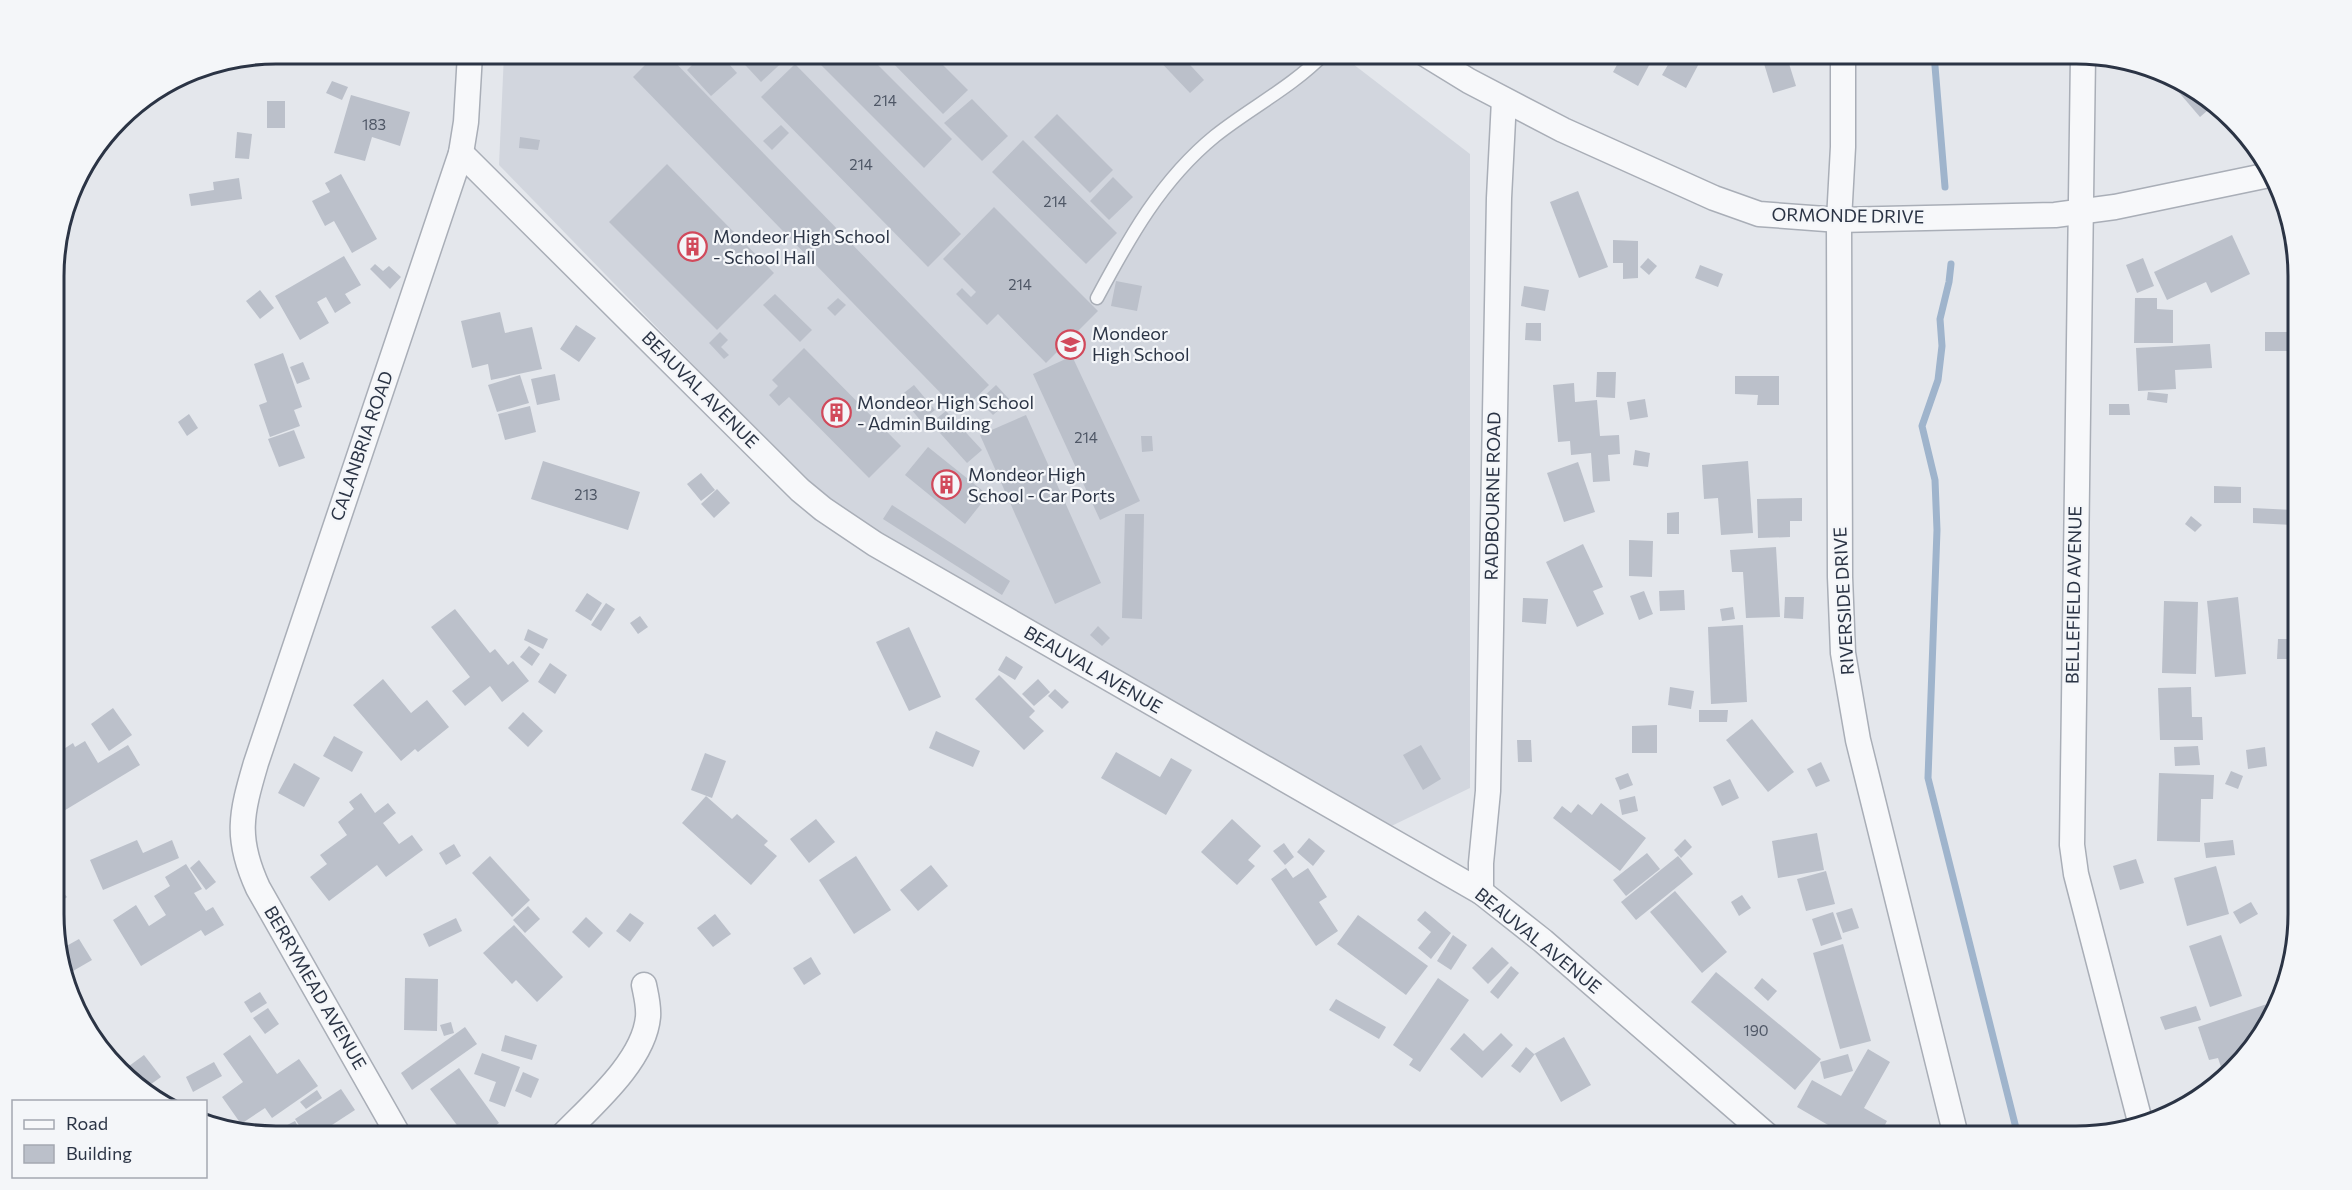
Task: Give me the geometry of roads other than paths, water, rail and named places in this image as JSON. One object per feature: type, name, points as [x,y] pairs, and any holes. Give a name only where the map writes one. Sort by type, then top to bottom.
[{"type":"street","name":"CALANBRIA ROAD","points":[[241,835],[244,807],[256,763],[461,153],[466,122],[469,64]]},
{"type":"street","name":"ORMONDE DRIVE","points":[[1442,64],[1504,100],[1615,154],[1739,208],[1780,217],[1839,220],[2019,217],[2082,213],[2262,176]]},
{"type":"street","name":"RIVERSIDE DRIVE","points":[[1843,64],[1843,147],[1839,220],[1840,587],[1843,653],[1858,740],[1954,1126]]},
{"type":"street","name":"BELLEFIELD AVENUE","points":[[2083,65],[2072,845],[2076,874],[2139,1116]]},
{"type":"street","name":"RADBOURNE ROAD","points":[[1481,892],[1488,791],[1500,175],[1504,100]]},
{"type":"street","name":"BEAUVAL AVENUE","points":[[461,153],[800,490],[823,509],[875,544],[1481,892],[1543,941],[1756,1126]]},
{"type":"street","name":"BERRYMEAD AVENUE","points":[[241,835],[246,860],[258,888],[393,1126]]},
{"type":"street","points":[[572,1126],[610,1087],[641,1041],[648,1016],[644,985]]},
{"type":"lane","points":[[1097,298],[1133,230],[1156,198],[1189,160],[1214,136],[1314,64]]},
{"type":"waterway","points":[[1935,64],[1945,187]]},
{"type":"waterway","points":[[1951,264],[1940,319],[1942,346],[1938,380],[1922,426],[1935,480],[1937,530],[1928,778],[2015,1126]]},
{"type":"place","name":"Mondeor High School - School Hall","points":[[692,247]]},
{"type":"place","name":"Mondeor High School","points":[[1071,344]]},
{"type":"place","name":"Mondeor High School - Admin Building","points":[[836,413]]},
{"type":"place","name":"Mondeor High School - Car Ports","points":[[947,485]]}]
